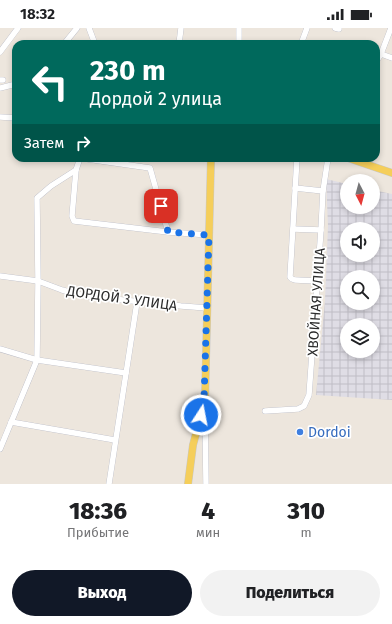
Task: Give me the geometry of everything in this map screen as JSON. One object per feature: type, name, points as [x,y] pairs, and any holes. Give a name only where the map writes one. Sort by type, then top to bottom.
[{"type":"main road","points":[[188,484],[193,445],[204,400],[211,162]]},
{"type":"main road","points":[[361,162],[392,172]]},
{"type":"street","points":[[0,52],[18,28]]},
{"type":"street","points":[[67,40],[77,28]]},
{"type":"street","points":[[89,28],[94,40]]},
{"type":"street","points":[[180,40],[181,28]]},
{"type":"street","points":[[239,28],[239,40]]},
{"type":"street","points":[[302,40],[307,28]]},
{"type":"street","points":[[335,28],[339,28]]},
{"type":"street","points":[[391,28],[380,54],[392,58]]},
{"type":"street","points":[[0,88],[12,85]]},
{"type":"street","points":[[0,117],[12,118]]},
{"type":"street","points":[[79,162],[76,170],[72,216],[74,221],[168,232],[209,235]]},
{"type":"street","points":[[108,162],[150,168],[168,232]]},
{"type":"street","points":[[297,162],[290,277],[295,280],[318,281]]},
{"type":"street","name":"ХВОЙНАЯ УЛИЦА","points":[[265,411],[298,409],[304,406],[309,395],[322,230],[323,191],[327,162]]},
{"type":"street","points":[[0,449],[36,360],[38,282],[37,198],[51,186],[76,170]]},
{"type":"street","points":[[295,188],[323,191]]},
{"type":"street","points":[[293,229],[322,230]]},
{"type":"street","name":"ДОРДОЙ 3 УЛИЦА","points":[[0,276],[38,282],[84,296],[207,308]]},
{"type":"street","points":[[109,484],[137,302]]},
{"type":"street","points":[[0,349],[36,360],[126,373]]},
{"type":"street","points":[[204,400],[206,484]]},
{"type":"street","points":[[11,422],[115,440]]},
{"type":"shaded area","points":[[326,179],[340,182],[340,214],[380,214],[380,191],[392,194],[392,400],[316,395],[325,301],[328,226]]},
{"type":"place","name":"Dordoi","points":[[300,432]]},
{"type":"route","points":[[161,206],[168,232],[209,235],[204,400],[201,415]]}]
